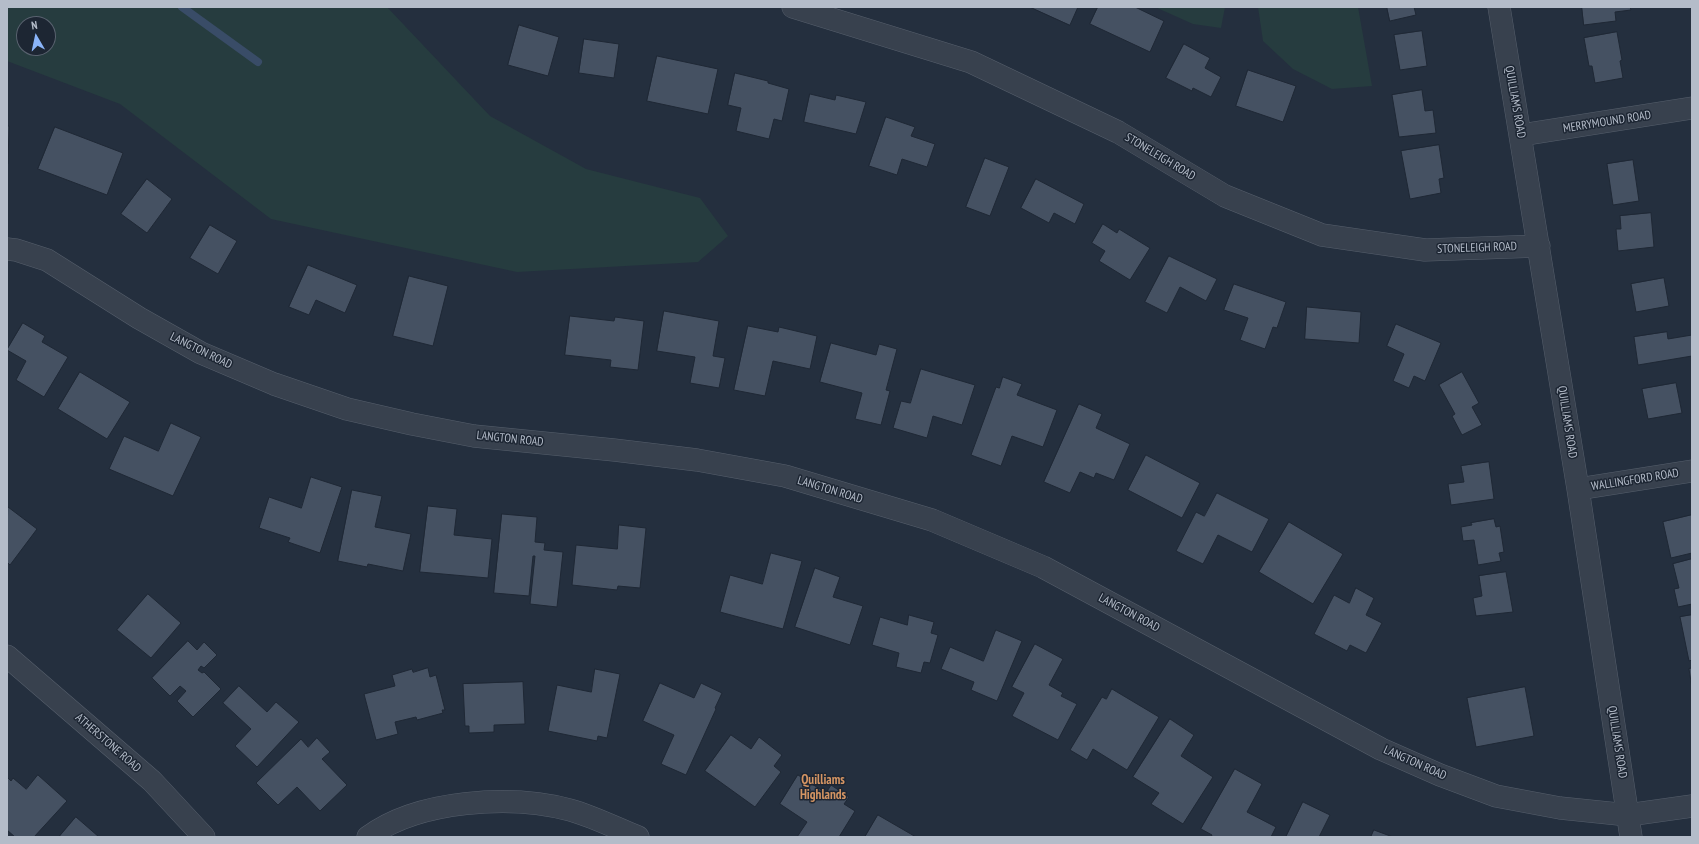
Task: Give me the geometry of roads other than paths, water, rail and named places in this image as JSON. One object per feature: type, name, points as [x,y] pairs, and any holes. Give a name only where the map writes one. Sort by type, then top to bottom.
[{"type":"street","name":"STONELEIGH ROAD","points":[[793,7],[971,62],[1118,132],[1225,196],[1322,235],[1425,250],[1539,246]]},
{"type":"street","name":"QUILLIAMS ROAD","points":[[1499,7],[1578,489],[1631,837]]},
{"type":"street","name":"MERRYMOUND ROAD","points":[[1521,135],[1692,108]]},
{"type":"street","name":"LANGTON ROAD","points":[[7,248],[46,260],[139,318],[201,353],[274,384],[348,409],[412,424],[474,436],[675,457],[778,475],[932,520],[1043,567],[1381,749],[1440,775],[1496,796],[1560,808],[1628,815],[1692,806]]},
{"type":"street","name":"WALLINGFORD ROAD","points":[[1578,489],[1692,471]]},
{"type":"street","name":"ATHERSTONE ROAD","points":[[7,656],[152,781],[204,837]]},
{"type":"street","points":[[368,837],[377,830],[424,810],[475,802],[515,802],[570,810],[638,837]]},
{"type":"waterway","points":[[182,7],[258,62]]},
{"type":"district","name":"Quilliams Highlands","points":[[823,788]]}]
